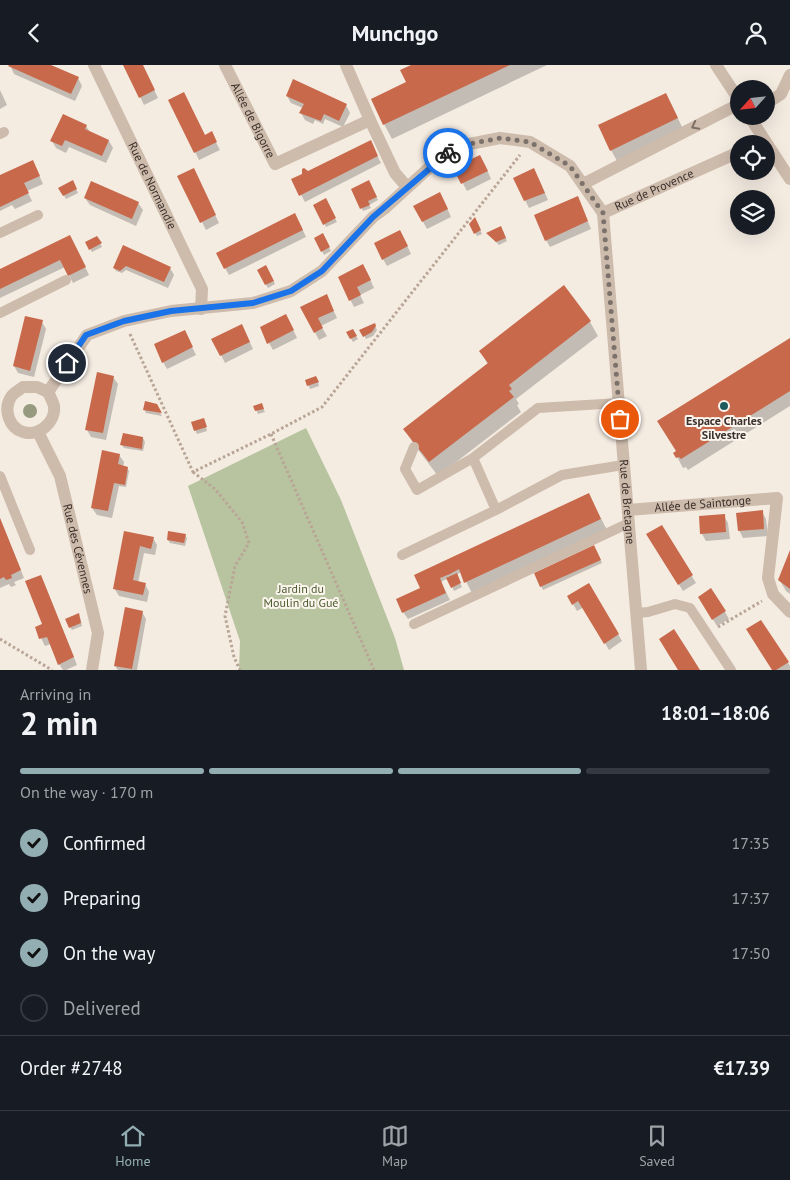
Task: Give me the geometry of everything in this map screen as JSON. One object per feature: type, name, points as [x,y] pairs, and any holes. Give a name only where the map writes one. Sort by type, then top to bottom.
[{"type":"street","name":"Rue de Normandie","points":[[94,65],[202,289],[200,309]]},
{"type":"street","name":"Allée de Bigorre","points":[[225,65],[275,164],[370,120]]},
{"type":"street","points":[[346,65],[395,173],[407,187]]},
{"type":"street","points":[[716,65],[730,88]]},
{"type":"street","points":[[775,98],[780,94],[790,75]]},
{"type":"street","points":[[583,184],[730,107]]},
{"type":"street","name":"Rue de Provence","points":[[48,392],[86,335],[124,321],[171,311],[253,303],[291,291],[322,271],[373,217],[442,156],[459,146],[500,138],[530,142],[570,166],[603,213],[730,156]]},
{"type":"street","points":[[775,160],[790,179]]},
{"type":"street","name":"Rue de Bretagne","points":[[603,213],[641,670]]},
{"type":"street","points":[[23,387],[37,387],[48,392],[54,407],[50,423],[38,432],[23,432],[11,424],[4,400],[23,387]]},
{"type":"street","name":"Rue des Cévennes","points":[[38,432],[60,476],[98,633],[92,670]]},
{"type":"street","name":"Allée de Saintonge","points":[[628,517],[777,498],[768,578],[773,594]]},
{"type":"street","points":[[773,594],[790,612]]},
{"type":"lane","points":[[0,233],[38,215]]},
{"type":"lane","points":[[0,313],[66,280]]},
{"type":"lane","points":[[414,447],[405,469],[416,490],[473,458],[538,408],[619,403]]},
{"type":"lane","points":[[473,458],[496,510]]},
{"type":"lane","points":[[402,555],[496,510],[562,475],[623,465]]},
{"type":"lane","points":[[0,476],[30,550]]},
{"type":"lane","points":[[414,624],[628,517]]},
{"type":"lane","points":[[636,613],[648,612],[675,604],[690,608],[731,670]]},
{"type":"path","points":[[193,472],[322,407],[530,142]]},
{"type":"path","points":[[124,321],[193,472],[216,489],[242,522],[249,543],[235,567],[225,616],[234,657],[240,670]]},
{"type":"path","points":[[271,434],[374,670]]},
{"type":"path","points":[[707,634],[773,594]]},
{"type":"path","points":[[0,639],[52,670]]},
{"type":"green space","name":"Jardin du Moulin du Gué","points":[[306,428],[341,500],[395,638],[404,670],[239,670],[240,641],[188,486]]},
{"type":"building","points":[[9,65],[51,65],[79,77],[71,94]]},
{"type":"building","points":[[123,65],[143,65],[155,90],[139,98]]},
{"type":"building","points":[[411,65],[510,65],[383,125],[371,99],[406,82],[400,70]]},
{"type":"building","points":[[293,79],[347,104],[339,121],[324,114],[321,121],[299,113],[304,104],[286,96]]},
{"type":"building","points":[[184,92],[205,135],[212,131],[217,142],[194,153],[168,100]]},
{"type":"building","points":[[666,93],[678,118],[610,151],[598,125]]},
{"type":"building","points":[[63,114],[87,125],[85,129],[109,140],[102,156],[65,140],[62,146],[50,141]]},
{"type":"building","points":[[371,140],[378,156],[299,196],[291,179],[302,174],[302,169],[304,168],[308,171]]},
{"type":"building","points":[[480,155],[488,171],[461,184],[453,168]]},
{"type":"building","points":[[33,160],[40,176],[24,183],[29,193],[0,207],[0,175]]},
{"type":"building","points":[[194,168],[216,215],[200,223],[177,176]]},
{"type":"building","points":[[534,168],[545,193],[524,201],[513,178]]},
{"type":"building","points":[[73,180],[77,189],[63,196],[58,188]]},
{"type":"building","points":[[369,180],[377,197],[368,201],[370,205],[360,209],[351,189]]},
{"type":"building","points":[[91,181],[139,202],[132,219],[84,198]]},
{"type":"building","points":[[440,192],[448,209],[422,222],[413,206]]},
{"type":"building","points":[[578,196],[588,221],[545,241],[534,215]]},
{"type":"building","points":[[326,198],[336,218],[323,225],[313,205]]},
{"type":"building","points":[[295,213],[303,230],[224,269],[216,253]]},
{"type":"building","points":[[475,217],[481,230],[474,234],[469,224]]},
{"type":"building","points":[[501,226],[506,238],[496,242],[486,233]]},
{"type":"building","points":[[400,230],[408,246],[382,260],[374,243]]},
{"type":"building","points":[[323,233],[330,247],[321,252],[314,238]]},
{"type":"building","points":[[70,235],[86,267],[68,276],[60,260],[0,289],[0,269]]},
{"type":"building","points":[[97,236],[102,243],[89,250],[85,242]]},
{"type":"building","points":[[123,245],[171,267],[164,282],[126,266],[120,271],[113,268]]},
{"type":"building","points":[[363,264],[371,280],[357,287],[361,295],[349,301],[338,277]]},
{"type":"building","points":[[266,265],[274,281],[265,285],[257,270]]},
{"type":"building","points":[[564,285],[591,321],[509,385],[512,389],[509,391],[514,397],[429,462],[403,429],[488,363],[479,351]]},
{"type":"building","points":[[327,294],[334,311],[318,318],[323,328],[314,333],[300,307]]},
{"type":"building","points":[[286,314],[294,330],[267,344],[260,327]]},
{"type":"building","points":[[25,316],[43,320],[30,371],[13,366]]},
{"type":"building","points":[[375,323],[376,326],[372,332],[363,337],[359,330]]},
{"type":"building","points":[[242,324],[250,342],[220,356],[211,339]]},
{"type":"building","points":[[353,329],[357,336],[350,339],[346,332]]},
{"type":"building","points":[[185,330],[193,347],[162,363],[154,344]]},
{"type":"building","name":"Espace Charles Silvestre","points":[[790,338],[790,391],[681,459],[679,457],[676,458],[673,453],[676,451],[657,421]]},
{"type":"building","points":[[97,372],[114,376],[103,433],[85,430]]},
{"type":"building","points":[[316,376],[319,382],[307,386],[305,380]]},
{"type":"building","points":[[145,401],[157,404],[162,413],[143,410]]},
{"type":"building","points":[[262,403],[264,409],[255,411],[253,406]]},
{"type":"building","points":[[204,418],[207,427],[194,431],[191,422]]},
{"type":"building","points":[[123,433],[143,437],[142,449],[120,445]]},
{"type":"building","points":[[102,450],[120,454],[118,464],[128,467],[125,485],[114,483],[108,511],[91,508]]},
{"type":"building","points":[[589,493],[601,519],[464,583],[459,569],[440,578],[446,593],[402,613],[396,599],[420,588],[414,575]]},
{"type":"building","points":[[763,510],[764,529],[738,531],[736,513]]},
{"type":"building","points":[[725,514],[726,532],[700,534],[699,516]]},
{"type":"building","points":[[0,518],[21,570],[11,575],[12,578],[6,580],[4,577],[0,579]]},
{"type":"building","points":[[662,525],[693,575],[678,585],[646,534]]},
{"type":"building","points":[[124,531],[154,537],[151,549],[140,546],[133,580],[146,583],[143,595],[113,589]]},
{"type":"building","points":[[168,531],[186,534],[184,543],[167,540]]},
{"type":"building","points":[[594,545],[601,560],[540,587],[534,573]]},
{"type":"building","points":[[790,550],[790,589],[778,580]]},
{"type":"building","points":[[457,573],[461,583],[451,588],[446,578]]},
{"type":"building","points":[[41,575],[74,657],[58,665],[47,637],[39,639],[35,627],[42,624],[25,581]]},
{"type":"building","points":[[589,583],[619,634],[604,644],[578,601],[572,605],[567,596]]},
{"type":"building","points":[[711,588],[726,611],[712,620],[698,597]]},
{"type":"building","points":[[125,607],[143,611],[132,669],[114,666]]},
{"type":"building","points":[[79,613],[81,623],[69,628],[65,619]]},
{"type":"building","points":[[761,620],[789,662],[776,670],[772,670],[746,629]]},
{"type":"building","points":[[674,629],[700,670],[678,670],[659,639]]},
{"type":"way so far","points":[[448,153],[459,146],[500,138],[530,142],[570,166],[603,213],[620,419]]},
{"type":"place","name":"Espace Charles Silvestre","points":[[724,406]]},
{"type":"route","points":[[67,363],[86,335],[124,321],[171,311],[253,303],[291,291],[322,271],[373,217],[442,156],[448,153]]}]
